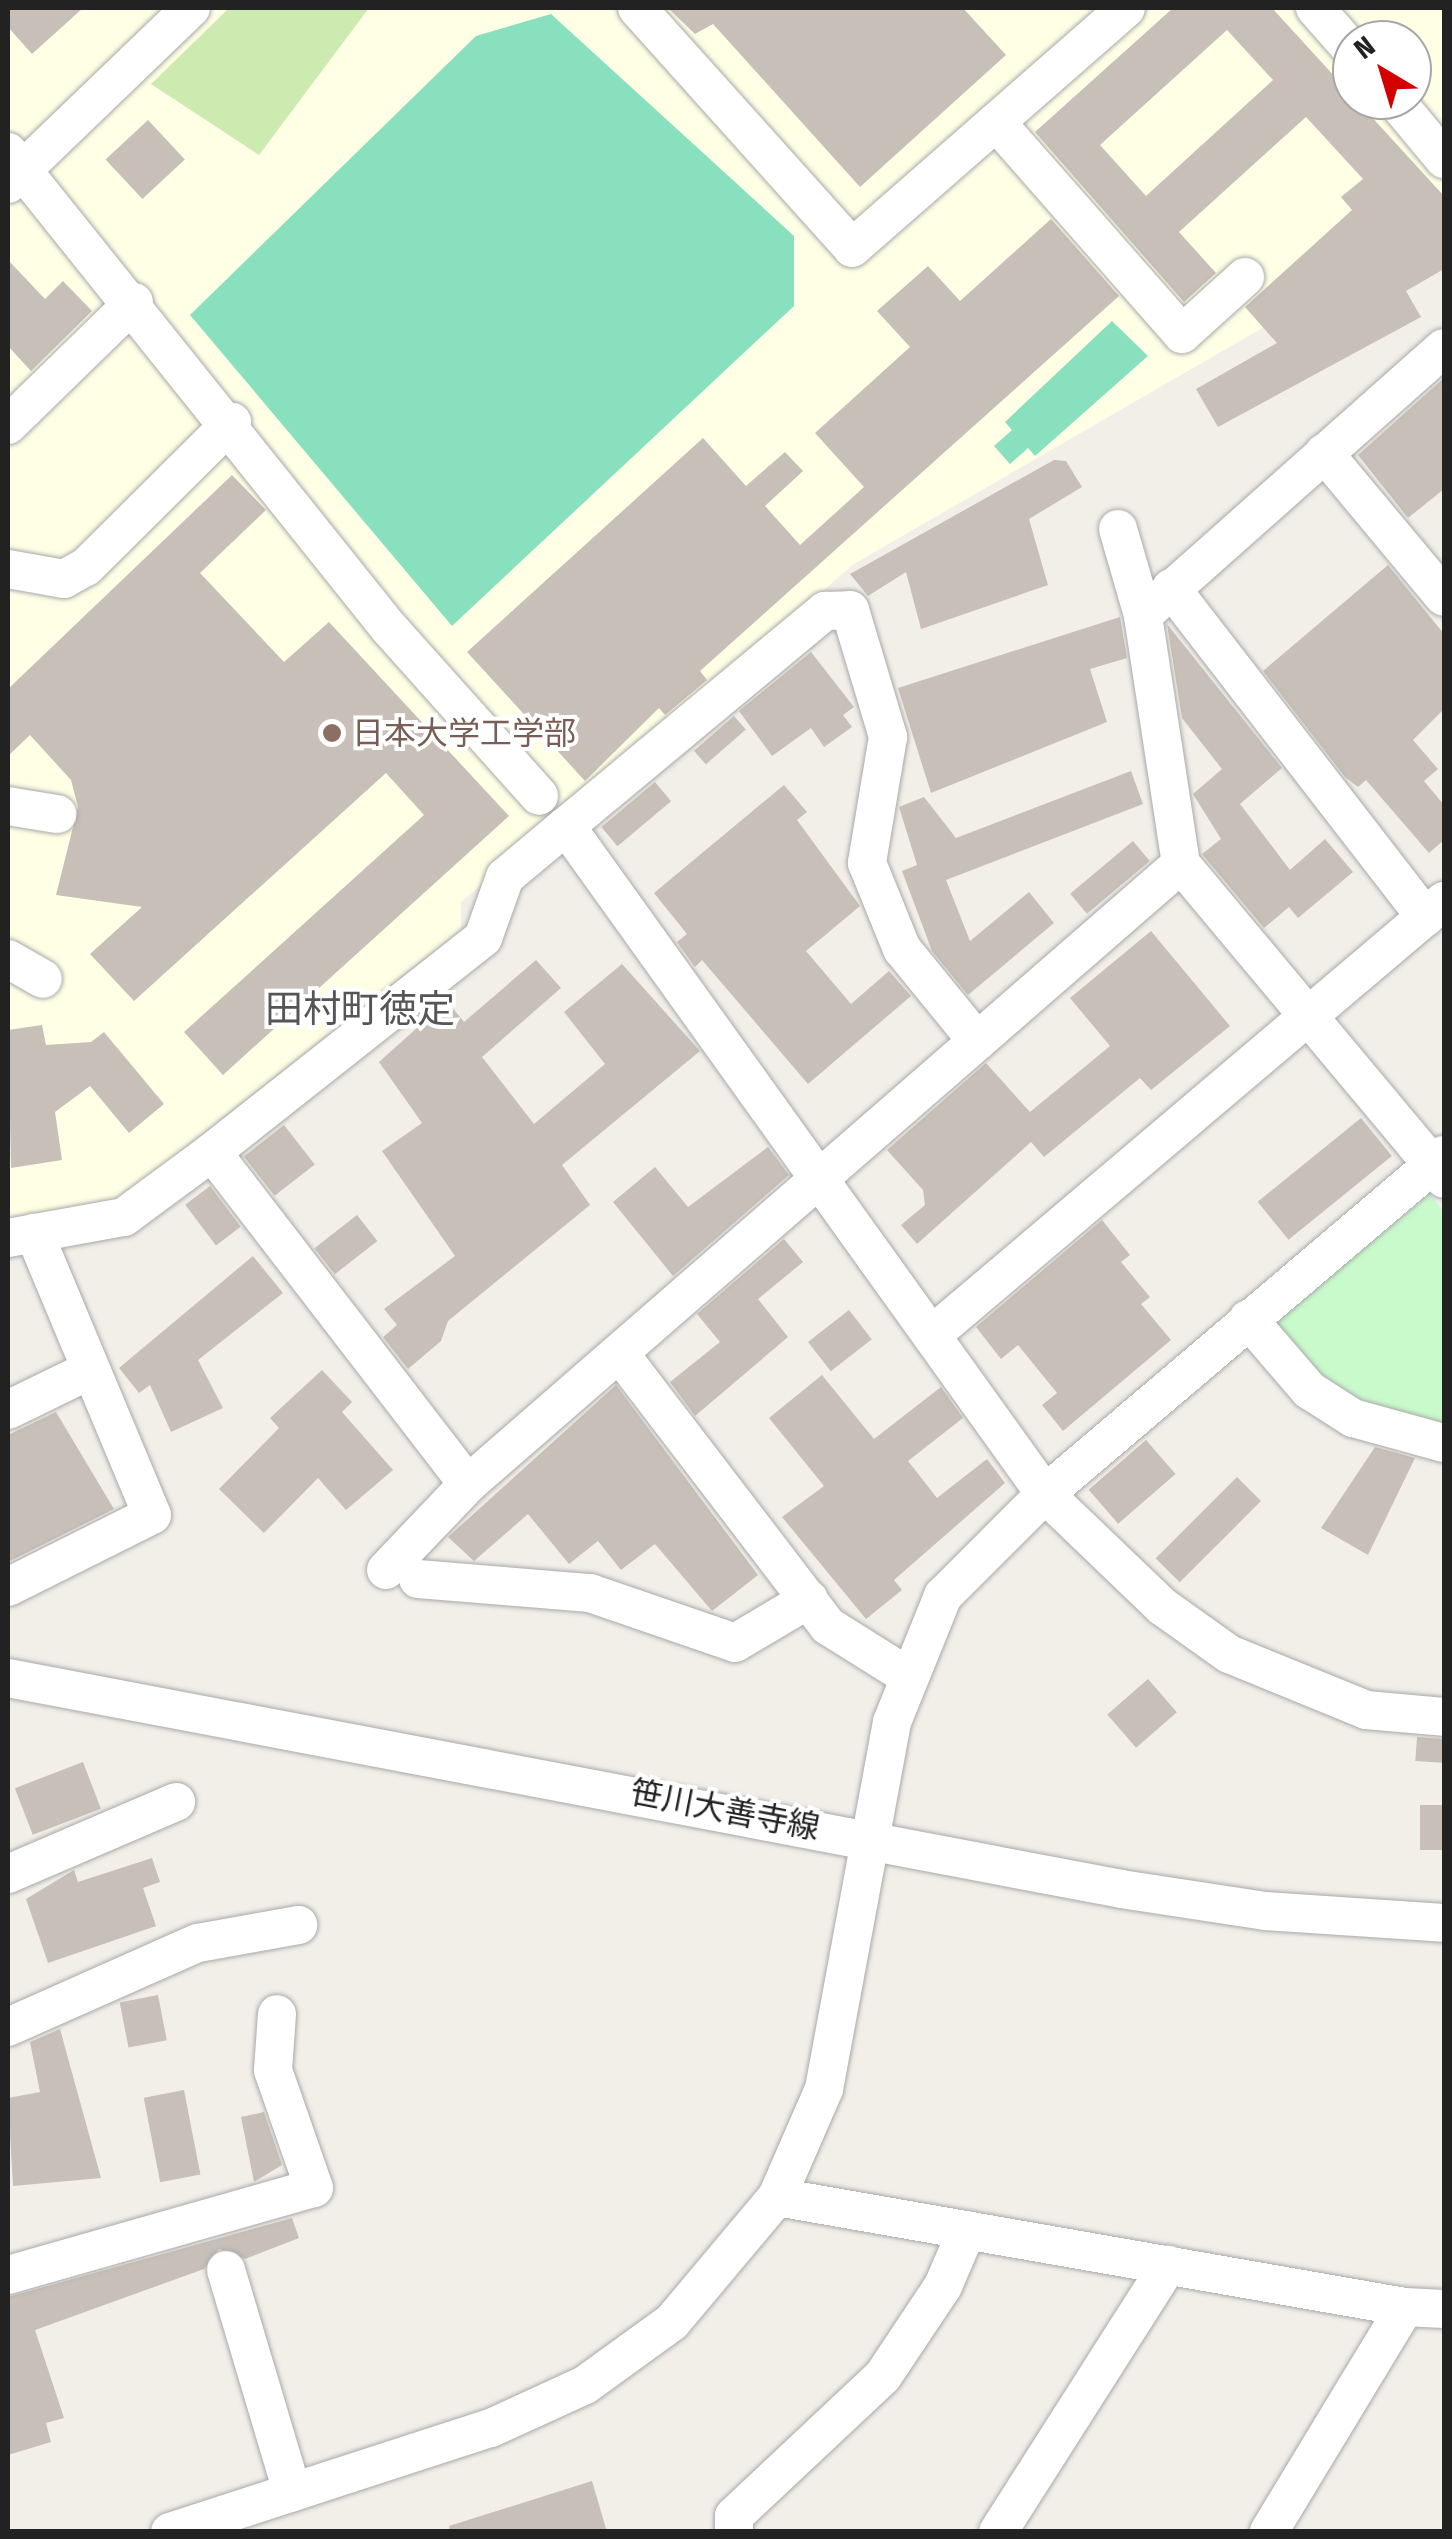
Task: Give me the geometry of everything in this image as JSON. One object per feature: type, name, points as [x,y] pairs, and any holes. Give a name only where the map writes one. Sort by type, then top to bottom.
[{"type":"street","points":[[191,8],[12,168],[134,302],[232,422],[389,628],[539,796]]},
{"type":"street","points":[[636,8],[852,248],[1126,8]]},
{"type":"street","points":[[1315,8],[1332,27]]},
{"type":"street","points":[[1412,120],[1444,159]]},
{"type":"street","points":[[996,122],[1182,334],[1245,277]]},
{"type":"street","points":[[8,425],[134,302]]},
{"type":"street","points":[[1143,614],[1444,348]]},
{"type":"street","points":[[8,569],[64,578],[86,567],[232,422]]},
{"type":"street","points":[[1324,453],[1444,597]]},
{"type":"street","points":[[170,2532],[491,2428],[585,2385],[672,2322],[778,2197],[824,2089],[906,1675],[943,1596],[1045,1494],[1248,1319],[1441,1166],[1305,1016],[1180,864],[1143,614],[1118,530]]},
{"type":"street","points":[[933,1334],[1435,909],[1170,588]]},
{"type":"street","points":[[8,1587],[152,1515],[88,1371],[21,1236],[124,1216],[212,1152],[483,938],[505,877],[825,611],[850,610],[888,737],[867,863],[902,949],[977,1040]]},
{"type":"street","points":[[8,806],[57,814]]},
{"type":"street","points":[[566,826],[824,1178],[1045,1494],[1163,1607],[1229,1654],[1366,1710],[1444,1717]]},
{"type":"street","points":[[809,1599],[734,1643],[590,1594],[402,1575],[468,1484],[824,1178],[1180,864]]},
{"type":"street","points":[[8,959],[43,979]]},
{"type":"street","points":[[212,1152],[468,1484]]},
{"type":"street","points":[[1248,1319],[1309,1390],[1353,1418],[1444,1443]]},
{"type":"street","points":[[620,1354],[828,1626],[906,1675]]},
{"type":"street","points":[[8,1410],[88,1371]]},
{"type":"street","name":"笹川大善寺線","points":[[8,1678],[1265,1912],[1444,1923]]},
{"type":"street","points":[[8,1874],[176,1802]]},
{"type":"street","points":[[8,2027],[198,1943],[298,1925]]},
{"type":"street","points":[[8,2275],[314,2188],[273,2070],[278,2014]]},
{"type":"street","points":[[778,2197],[1405,2307],[1444,2310]]},
{"type":"street","points":[[734,2532],[734,2516],[883,2376],[943,2286],[967,2230]]},
{"type":"street","points":[[998,2532],[1168,2266]]},
{"type":"street","points":[[226,2270],[292,2492]]},
{"type":"street","points":[[1269,2532],[1405,2307]]},
{"type":"shaded area","name":"日本大学工学部","points":[[8,8],[1444,8],[1444,223],[854,564],[461,902],[461,929],[122,1197],[8,1219]]},
{"type":"green space","points":[[229,8],[369,8],[259,155],[151,84]]},
{"type":"green space","points":[[551,14],[794,236],[794,306],[452,626],[190,315],[476,36]]},
{"type":"green space","points":[[1112,321],[1148,356],[1035,456],[1028,448],[1010,464],[994,446],[1012,430],[1005,422]]},
{"type":"green space","points":[[1430,1194],[1444,1212],[1444,1431],[1360,1412],[1305,1372],[1272,1322]]},
{"type":"building","points":[[8,8],[83,8],[32,54],[8,27]]},
{"type":"building","points":[[668,8],[963,8],[1006,55],[860,187],[713,24],[695,34]]},
{"type":"building","points":[[1173,8],[1272,8],[1332,74],[1332,120],[1374,120],[1444,196],[1444,269],[1406,291],[1421,317],[1218,427],[1196,389],[1277,343],[1245,307],[1352,210],[1341,197],[1363,179],[1306,117],[1179,232],[1216,273],[1184,302],[1035,132]],"holes":[[[1227,30],[1273,80],[1146,196],[1100,145]]]},
{"type":"building","points":[[148,120],[185,159],[142,199],[106,160]]},
{"type":"building","points":[[1051,219],[1119,296],[700,671],[707,680],[665,715],[659,708],[585,781],[467,652],[703,438],[746,486],[785,452],[803,471],[765,506],[800,545],[864,487],[815,433],[910,347],[877,311],[928,266],[960,301]]},
{"type":"building","points":[[8,260],[45,299],[63,281],[92,311],[31,371],[8,346]]},
{"type":"building","points":[[1444,378],[1444,489],[1408,518],[1358,455]]},
{"type":"building","points":[[1054,460],[1066,461],[1082,487],[1029,519],[1048,585],[921,629],[906,572],[868,596],[850,574]]},
{"type":"building","points":[[232,475],[266,510],[200,573],[284,662],[329,622],[509,816],[223,1075],[184,1032],[424,815],[386,773],[134,1001],[90,954],[142,907],[56,895],[78,807],[71,780],[30,735],[8,756],[8,689]]},
{"type":"building","points":[[1388,565],[1444,634],[1444,709],[1413,740],[1438,769],[1424,781],[1444,805],[1444,840],[1429,853],[1366,780],[1358,787],[1345,777],[1263,671]]},
{"type":"building","points":[[1120,617],[1127,658],[1090,669],[1107,722],[931,793],[898,688]]},
{"type":"building","points":[[1167,624],[1282,768],[1240,804],[1290,870],[1325,839],[1353,872],[1298,918],[1289,907],[1264,928],[1202,854],[1221,839],[1193,794],[1222,769],[1182,718]]},
{"type":"building","points":[[811,652],[854,707],[843,715],[852,727],[824,747],[811,728],[772,756],[739,711]]},
{"type":"building","points":[[734,716],[746,730],[706,764],[694,751]]},
{"type":"building","points":[[1131,771],[1143,804],[946,880],[970,941],[1029,892],[1054,923],[968,995],[932,951],[902,871],[917,865],[899,807],[924,797],[956,838]]},
{"type":"building","points":[[655,782],[671,801],[617,846],[601,827]]},
{"type":"building","points":[[784,785],[807,812],[797,820],[860,906],[806,951],[851,1004],[889,971],[911,996],[808,1084],[702,960],[695,967],[677,942],[687,934],[654,893]]},
{"type":"building","points":[[1133,841],[1150,861],[1087,914],[1070,894]]},
{"type":"building","points":[[1151,931],[1230,1026],[1151,1090],[1140,1078],[1044,1157],[1031,1142],[917,1244],[901,1225],[925,1205],[923,1190],[887,1150],[986,1063],[1030,1112],[1110,1046],[1070,998]]},
{"type":"building","points":[[536,960],[561,988],[482,1057],[534,1124],[605,1064],[564,1012],[622,964],[700,1051],[562,1165],[590,1205],[448,1321],[441,1341],[408,1369],[383,1337],[397,1325],[384,1309],[455,1256],[382,1151],[422,1123],[379,1062],[447,1001],[464,1022]]},
{"type":"building","points":[[42,1025],[46,1045],[91,1042],[104,1032],[164,1104],[129,1133],[90,1086],[55,1112],[62,1160],[11,1168],[8,1030]]},
{"type":"building","points":[[1361,1118],[1392,1156],[1288,1240],[1258,1202]]},
{"type":"building","points":[[284,1125],[315,1164],[275,1196],[244,1156]]},
{"type":"building","points":[[768,1147],[789,1175],[673,1276],[613,1202],[655,1167],[688,1207]]},
{"type":"building","points":[[210,1186],[241,1227],[216,1245],[185,1205]]},
{"type":"building","points":[[357,1215],[377,1241],[335,1274],[314,1248]]},
{"type":"building","points":[[1102,1220],[1130,1255],[1121,1262],[1150,1297],[1141,1304],[1171,1340],[1063,1431],[1042,1405],[1057,1393],[1018,1345],[1001,1359],[976,1327]]},
{"type":"building","points":[[784,1239],[803,1262],[758,1299],[788,1337],[695,1416],[670,1382],[720,1342],[697,1314]]},
{"type":"building","points":[[253,1256],[283,1293],[198,1360],[223,1408],[171,1432],[150,1385],[139,1393],[119,1368]]},
{"type":"building","points":[[849,1310],[872,1339],[831,1371],[808,1342]]},
{"type":"building","points":[[322,1370],[352,1402],[342,1412],[393,1470],[346,1510],[318,1478],[264,1533],[219,1489],[279,1428],[270,1418]]},
{"type":"building","points":[[822,1375],[874,1439],[941,1387],[963,1418],[908,1461],[937,1498],[987,1459],[1005,1483],[894,1580],[902,1590],[866,1619],[782,1517],[824,1486],[769,1418]]},
{"type":"building","points":[[616,1385],[758,1575],[712,1611],[655,1544],[621,1570],[598,1541],[569,1564],[528,1514],[474,1561],[448,1537]]},
{"type":"building","points":[[56,1412],[114,1509],[8,1562],[8,1435]]},
{"type":"building","points":[[1146,1440],[1176,1474],[1118,1524],[1089,1490]]},
{"type":"building","points":[[1375,1447],[1415,1458],[1368,1555],[1321,1528]]},
{"type":"building","points":[[1237,1477],[1261,1501],[1180,1582],[1156,1558]]},
{"type":"building","points":[[1148,1679],[1177,1712],[1136,1748],[1107,1714]]},
{"type":"building","points":[[1417,1737],[1444,1739],[1442,1763],[1415,1761]]},
{"type":"building","points":[[83,1762],[101,1809],[33,1835],[15,1788]]},
{"type":"building","points":[[1420,1805],[1444,1805],[1444,1850],[1420,1850]]},
{"type":"building","points":[[152,1858],[160,1882],[143,1888],[156,1926],[48,1963],[26,1899],[74,1870],[78,1882]]},
{"type":"building","points":[[158,1995],[167,2040],[128,2048],[120,2002]]},
{"type":"building","points":[[60,2029],[101,2178],[13,2186],[8,2098],[40,2092],[30,2042]]},
{"type":"building","points":[[184,2090],[200,2174],[160,2182],[144,2098]]},
{"type":"building","points":[[264,2112],[282,2165],[254,2182],[241,2117]]},
{"type":"building","points":[[292,2218],[299,2238],[245,2259],[219,2249],[204,2269],[35,2330],[64,2418],[46,2423],[51,2442],[8,2455],[8,2297]]},
{"type":"building","points":[[592,2481],[607,2532],[450,2532],[449,2526]]},
{"type":"place","name":"日本大学工学部","points":[[332,733]]},
{"type":"district","name":"田村町徳定","points":[[360,1010]]}]
